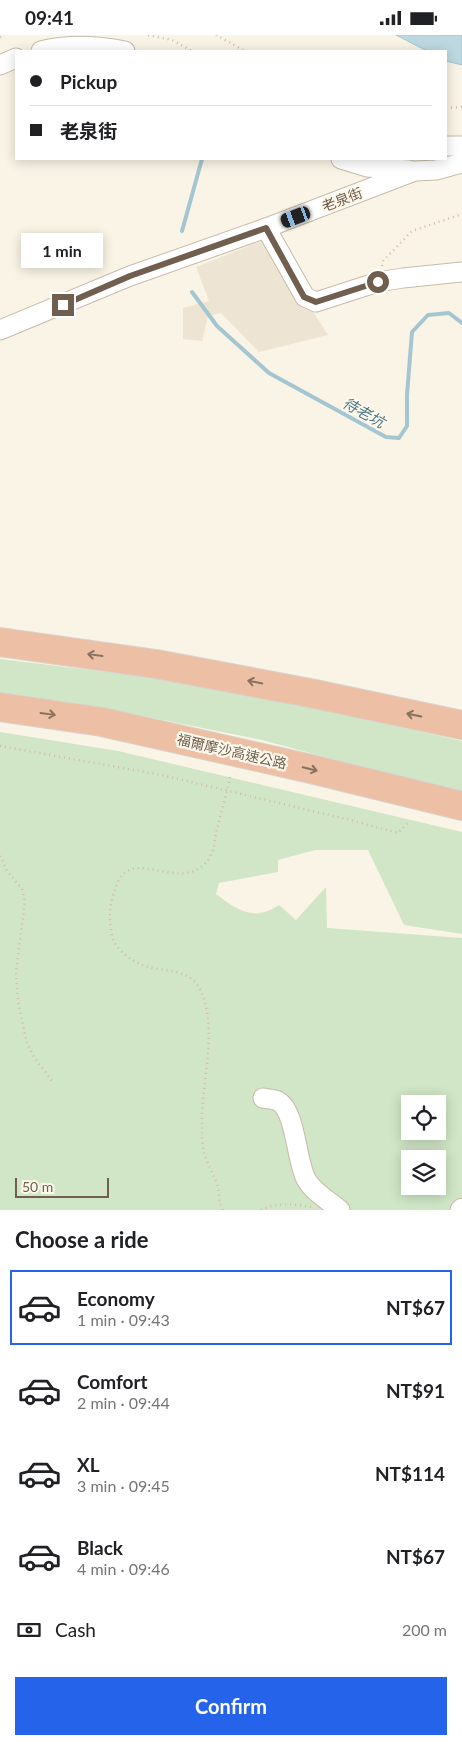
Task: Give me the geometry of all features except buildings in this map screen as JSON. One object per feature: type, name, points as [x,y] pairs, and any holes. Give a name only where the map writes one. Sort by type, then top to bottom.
[{"type":"highway","points":[[0,642],[156,664],[316,694],[462,725]]},
{"type":"highway","name":"福爾摩沙高速公路","points":[[0,707],[102,723],[311,769],[462,806]]},
{"type":"street","points":[[44,50],[51,48],[89,47],[116,50]]},
{"type":"street","points":[[0,65],[15,58]]},
{"type":"street","points":[[447,146],[462,146]]},
{"type":"street","points":[[344,160],[367,167],[415,171]]},
{"type":"street","name":"老泉街","points":[[0,330],[130,276],[266,228],[415,171],[436,170],[462,163]]},
{"type":"street","points":[[266,228],[304,297],[316,302],[378,282],[403,277],[462,271]]},
{"type":"street","points":[[262,1098],[278,1101],[286,1109],[292,1123],[297,1153],[306,1178],[311,1187],[340,1210]]},
{"type":"path","points":[[0,37],[5,35]]},
{"type":"path","points":[[148,35],[172,40],[190,50]]},
{"type":"path","points":[[216,35],[243,50]]},
{"type":"path","points":[[447,108],[462,107]]},
{"type":"path","points":[[378,282],[383,261],[412,231],[462,214]]},
{"type":"path","points":[[0,746],[162,775],[398,833],[409,822]]},
{"type":"path","points":[[223,1210],[217,1185],[204,1151],[202,1124],[209,1027],[199,987],[187,975],[146,966],[129,959],[112,941],[109,916],[119,879],[129,871],[143,867],[157,869],[174,875],[191,873],[202,866],[211,855],[231,774]]},
{"type":"path","points":[[0,856],[8,871],[22,889],[25,901],[16,972],[18,1001],[27,1044],[52,1081]]},
{"type":"path","points":[[261,1210],[278,1204],[293,1204],[316,1209]]},
{"type":"shaded area","points":[[267,239],[328,335],[259,352],[221,313],[208,316],[202,341],[183,339],[183,308],[209,301],[196,267]]},
{"type":"green space","points":[[0,659],[173,680],[276,699],[462,741],[462,794],[262,740],[113,710],[0,695]]},
{"type":"green space","points":[[0,732],[118,751],[462,832],[462,934],[404,925],[368,850],[315,850],[278,860],[278,872],[219,883],[216,894],[231,905],[246,912],[262,913],[279,905],[296,920],[326,887],[327,928],[462,938],[462,1210],[0,1210]]},
{"type":"water","points":[[396,35],[462,35],[462,65],[447,61],[447,50],[425,50]]},
{"type":"waterway","name":"待老坑","points":[[182,231],[202,160]]},
{"type":"waterway","name":"待老坑","points":[[192,292],[217,326],[269,373],[386,437],[399,438],[407,426],[407,395],[412,332],[428,315],[449,313],[462,323]]},
{"type":"route","points":[[63,305],[130,276],[266,228],[304,297],[316,302],[378,282]]}]
